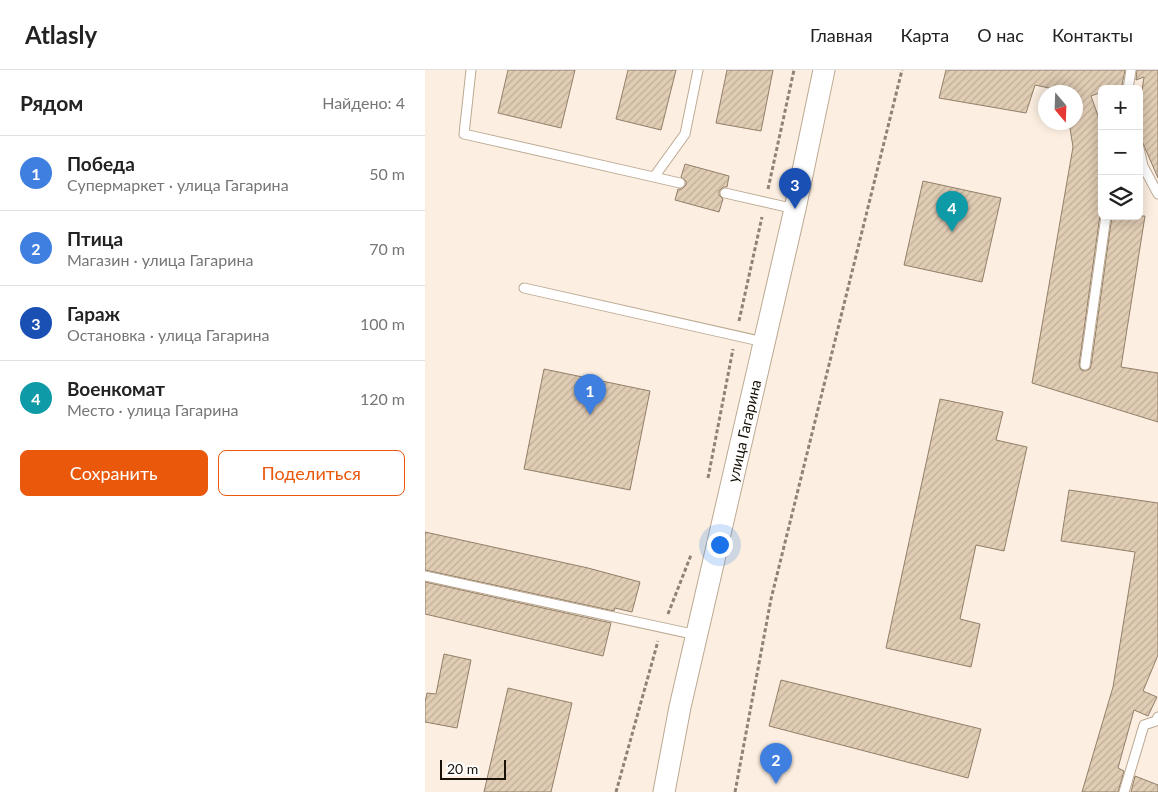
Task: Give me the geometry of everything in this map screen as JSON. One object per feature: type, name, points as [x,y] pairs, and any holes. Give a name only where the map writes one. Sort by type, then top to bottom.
[{"type":"street","name":"улица Гагарина","points":[[664,792],[681,707],[795,209],[824,70]]},
{"type":"lane","points":[[471,70],[464,134],[680,183]]},
{"type":"lane","points":[[654,177],[685,134],[698,70]]},
{"type":"lane","points":[[1129,85],[1131,70]]},
{"type":"lane","points":[[1143,176],[1158,194]]},
{"type":"lane","points":[[725,193],[795,209]]},
{"type":"lane","points":[[1085,365],[1105,220]]},
{"type":"lane","points":[[524,288],[765,342]]},
{"type":"lane","points":[[425,576],[697,635]]},
{"type":"lane","points":[[1124,792],[1144,725],[1156,721],[1158,717]]},
{"type":"path","points":[[707,486],[736,336],[794,70]]},
{"type":"path","points":[[735,792],[771,599],[902,70]]},
{"type":"path","points":[[616,792],[662,628],[693,551]]},
{"type":"building","points":[[508,70],[575,70],[561,128],[498,113]]},
{"type":"building","points":[[628,70],[676,70],[661,130],[616,119]]},
{"type":"building","points":[[727,70],[773,70],[761,131],[716,123]]},
{"type":"building","points":[[946,70],[1125,70],[1122,85],[1098,85],[1098,93],[1091,96],[1098,116],[1099,220],[1079,365],[1081,370],[1085,371],[1090,369],[1091,366],[1111,220],[1143,220],[1143,216],[1145,216],[1121,367],[1158,373],[1158,422],[1032,383],[1073,147],[1070,130],[1083,130],[1083,85],[1035,85],[1026,113],[939,98]]},
{"type":"building","points":[[1137,70],[1158,70],[1158,178],[1143,143],[1144,77],[1136,80]]},
{"type":"building","points":[[685,164],[729,176],[727,187],[723,187],[719,191],[719,195],[723,199],[719,212],[675,200],[678,189],[682,189],[686,185],[686,181],[681,177]]},
{"type":"building","points":[[923,181],[1001,198],[982,282],[904,265]]},
{"type":"building","points":[[544,369],[650,391],[630,490],[524,469]]},
{"type":"building","points":[[940,399],[1003,412],[996,440],[1027,447],[1004,551],[976,545],[960,619],[980,624],[971,667],[886,648]]},
{"type":"building","points":[[1069,490],[1158,503],[1158,655],[1143,691],[1157,697],[1148,716],[1134,710],[1118,768],[1124,771],[1118,792],[1082,792],[1113,687],[1135,552],[1061,541]]},
{"type":"building","points":[[425,532],[588,568],[640,582],[632,612],[615,608],[614,611],[425,570]]},
{"type":"building","points":[[425,582],[611,623],[603,656],[425,614]]},
{"type":"building","points":[[444,654],[471,660],[457,728],[425,722],[427,693],[436,694]]},
{"type":"building","points":[[781,680],[981,729],[968,778],[769,726]]},
{"type":"building","points":[[508,688],[572,703],[551,792],[484,792]]},
{"type":"building","points":[[1135,776],[1158,785],[1158,792],[1131,792]]},
{"type":"place","name":"Гараж","points":[[795,209]]},
{"type":"place","name":"Военкомат","points":[[952,232]]},
{"type":"place","name":"Победа","points":[[590,415]]},
{"type":"place","name":"Птица","points":[[776,784]]}]
